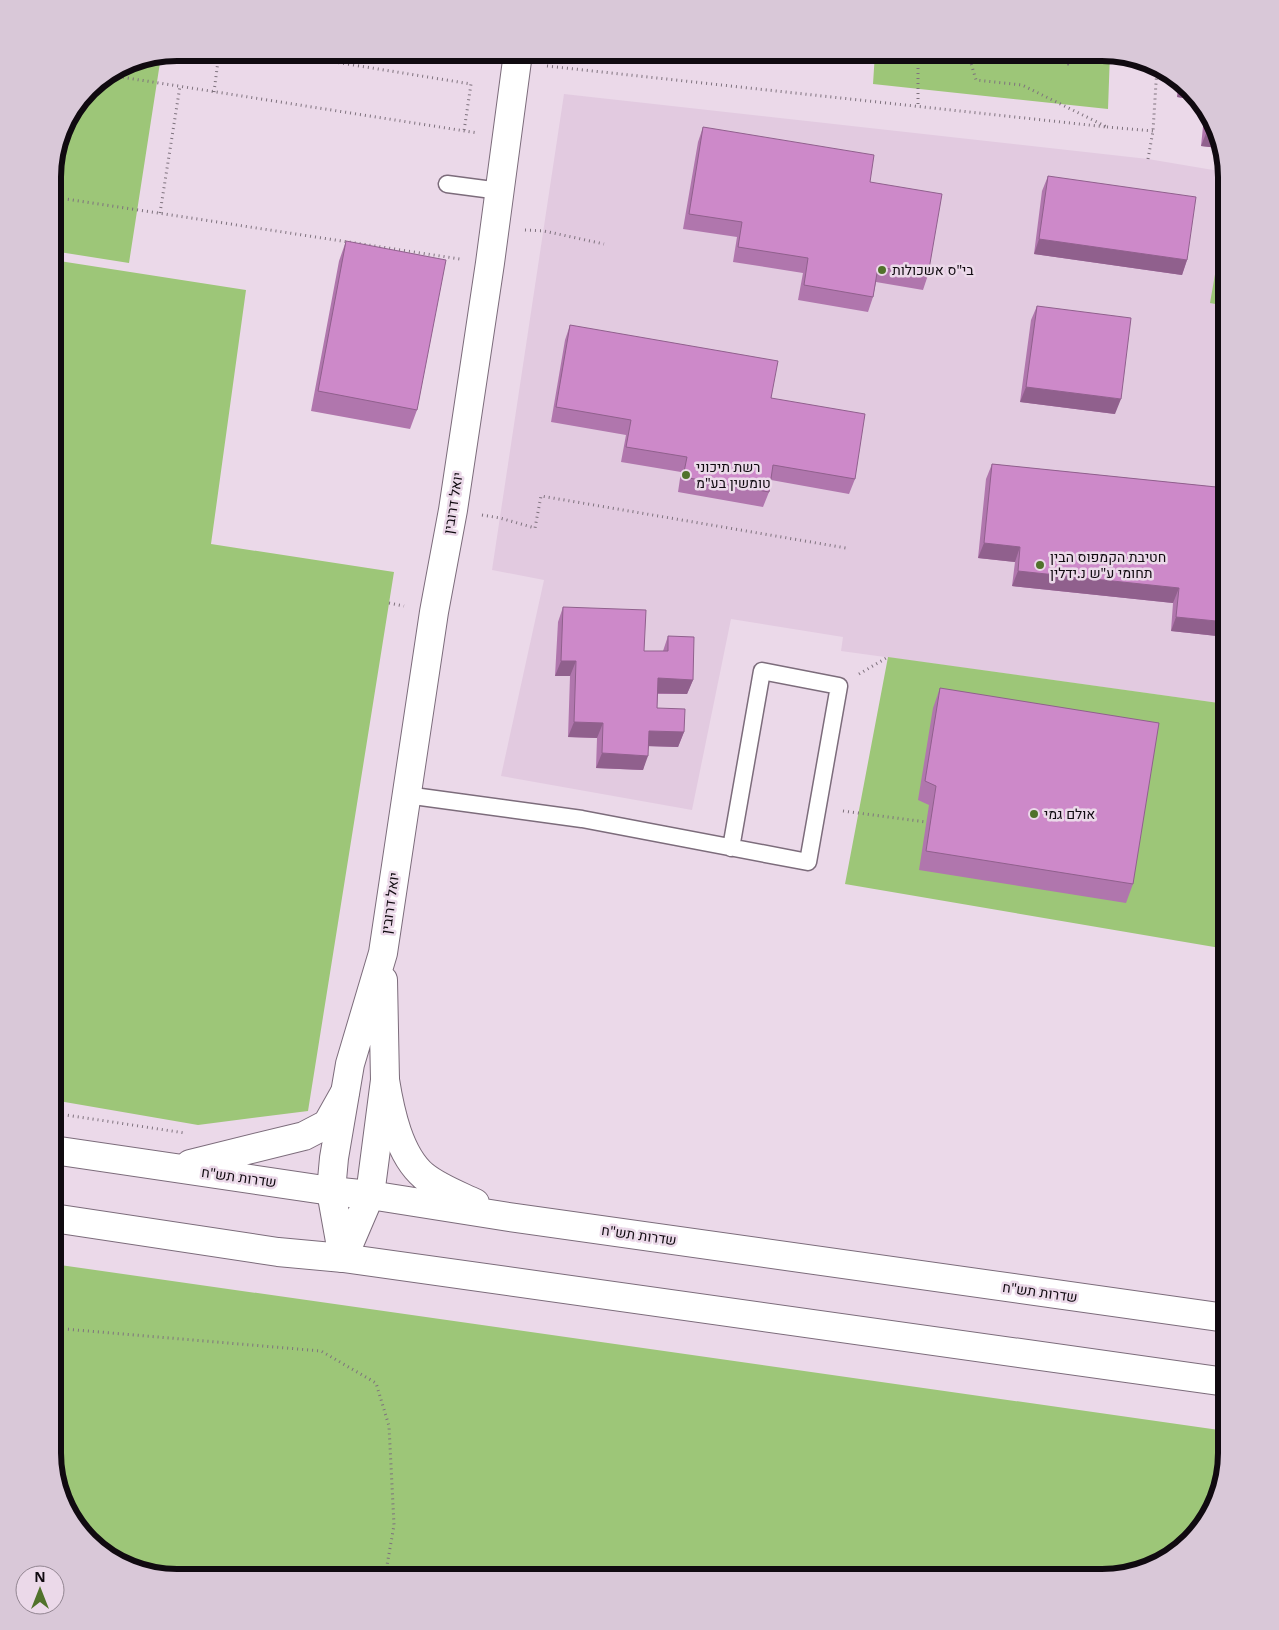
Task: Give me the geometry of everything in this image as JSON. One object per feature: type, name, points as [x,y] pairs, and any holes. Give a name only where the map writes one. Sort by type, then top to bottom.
[{"type":"main road","name":"יואל דרובין","points":[[343,1258],[331,1191],[345,1092],[350,1064],[383,953],[434,612],[453,510],[490,263],[517,61]]},
{"type":"main road","name":"יואל דרובין","points":[[343,1258],[370,1195],[385,1080],[383,953]]},
{"type":"main road","points":[[385,1080],[391,1115],[410,1161],[423,1176],[440,1186],[509,1217]]},
{"type":"main road","points":[[173,1168],[304,1136],[327,1124],[345,1092]]},
{"type":"main road","name":"שדרות תש\"ח","points":[[61,1151],[331,1191],[370,1195],[509,1217],[1218,1317]]},
{"type":"main road","points":[[61,1219],[278,1252],[343,1258],[1218,1381]]},
{"type":"lane","points":[[447,184],[500,191]]},
{"type":"lane","points":[[406,795],[582,819],[731,848],[808,862],[839,686],[762,671],[731,848]]},
{"type":"path","points":[[214,92],[218,61]]},
{"type":"path","points":[[332,61],[471,84],[464,131]]},
{"type":"path","points":[[542,61],[918,106],[1107,127],[1153,130]]},
{"type":"path","points":[[918,61],[918,106]]},
{"type":"path","points":[[970,61],[976,80],[1022,86],[1107,127]]},
{"type":"path","points":[[1062,61],[1068,64],[1073,61]]},
{"type":"path","points":[[1148,159],[1153,130],[1156,75]]},
{"type":"path","points":[[119,77],[506,138]]},
{"type":"path","points":[[160,213],[180,86]]},
{"type":"path","points":[[61,198],[490,263]]},
{"type":"path","points":[[495,228],[544,231],[604,244]]},
{"type":"path","points":[[453,510],[500,518],[535,528],[540,496],[846,548]]},
{"type":"path","points":[[839,686],[888,657]]},
{"type":"path","points":[[817,806],[858,814],[926,822]]},
{"type":"path","points":[[61,1329],[321,1351],[376,1383],[389,1426],[394,1525],[387,1569]]},
{"type":"shaded area","points":[[564,94],[1148,159],[1218,171],[1218,703],[841,651],[843,637],[731,619],[692,810],[501,776],[544,580],[492,570]]},
{"type":"green space","points":[[874,61],[1110,61],[1108,109],[873,84]]},
{"type":"green space","points":[[160,62],[129,263],[61,252],[62,162],[67,140],[85,106],[106,85],[119,77],[140,67]]},
{"type":"green space","points":[[1218,257],[1218,304],[1210,303]]},
{"type":"green space","points":[[61,261],[246,290],[211,544],[394,572],[308,1111],[198,1125],[61,1101]]},
{"type":"green space","points":[[888,657],[1218,703],[1218,948],[845,884]]},
{"type":"green space","points":[[61,1265],[1218,1430],[1217,1468],[1209,1497],[1194,1524],[1184,1535],[1173,1545],[1153,1557],[1139,1563],[1117,1568],[177,1569],[154,1567],[126,1557],[101,1540],[81,1517],[67,1490],[63,1476],[61,1453]]},
{"type":"building","points":[[703,127],[874,155],[870,182],[942,194],[928,275],[878,267],[873,297],[804,285],[808,258],[738,247],[742,222],[689,214]]},
{"type":"building","points":[[1048,176],[1196,197],[1187,260],[1039,239]]},
{"type":"building","points":[[346,241],[446,260],[417,410],[318,391]]},
{"type":"building","points":[[1037,306],[1131,318],[1121,399],[1026,387]]},
{"type":"building","points":[[570,325],[778,361],[771,398],[865,414],[855,479],[773,465],[769,492],[683,477],[687,457],[626,447],[631,420],[556,407]]},
{"type":"building","points":[[992,464],[1218,487],[1218,621],[1176,617],[1179,588],[1018,571],[1020,547],[984,543]]},
{"type":"building","points":[[563,607],[646,610],[644,651],[668,651],[668,636],[694,637],[693,680],[658,678],[657,708],[685,709],[684,732],[649,731],[648,756],[602,753],[603,723],[574,722],[576,661],[561,661]]},
{"type":"building","name":"אולם גמי","points":[[940,688],[1159,723],[1133,884],[926,851],[936,786],[925,781]]},
{"type":"place","name":"בי\"ס אשכולות","points":[[882,270]]},
{"type":"place","name":"רשת תיכוני טומשין בע\"מ","points":[[686,475]]},
{"type":"place","name":"חטיבת הקמפוס הבין תחומי ע\"ש נ.ידלין","points":[[1040,565]]},
{"type":"place","name":"אולם גמי","points":[[1034,814]]}]
